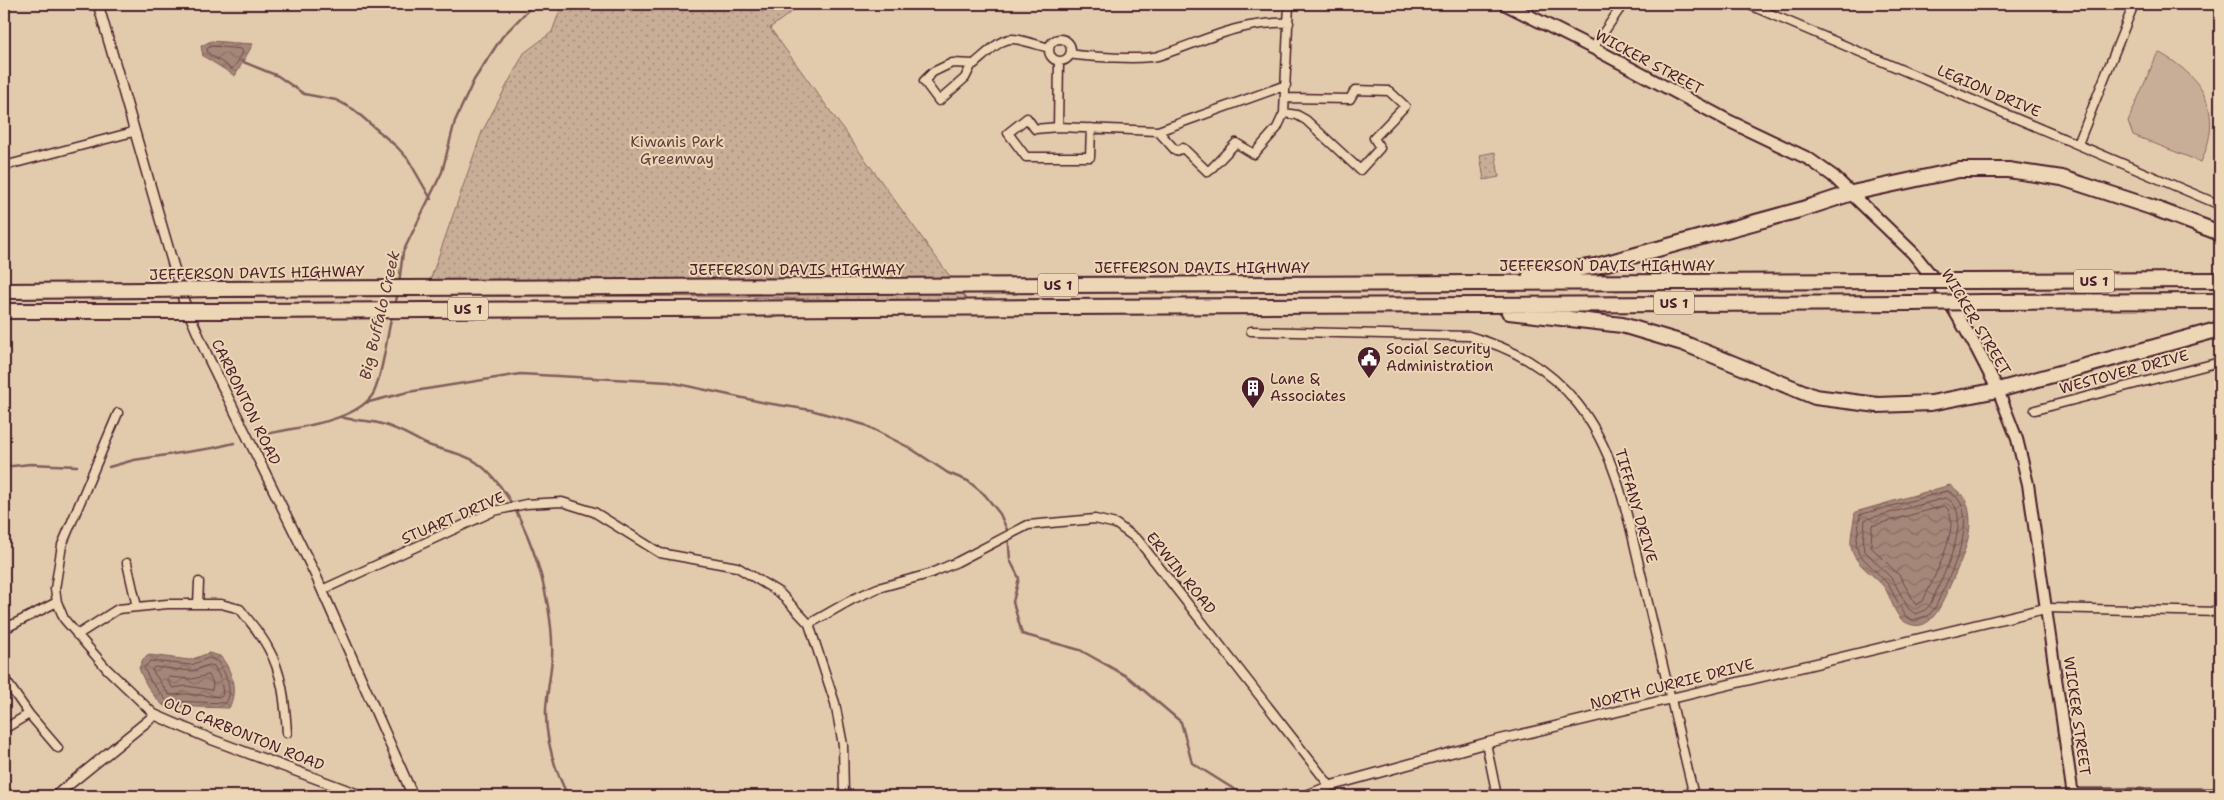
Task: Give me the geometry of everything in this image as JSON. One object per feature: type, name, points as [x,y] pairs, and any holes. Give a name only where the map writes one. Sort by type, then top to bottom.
[{"type":"highway","points":[[1464,282],[1596,266],[1803,209],[1852,192],[1959,170],[2008,170],[2062,178],[2152,207],[2220,233]]},
{"type":"highway","name":"JEFFERSON DAVIS HIGHWAY","points":[[4,291],[1464,282],[2220,280]]},
{"type":"highway","name":"US 1","points":[[4,311],[2220,301]]},
{"type":"highway","points":[[1436,304],[1622,325],[1683,343],[1815,397],[1878,405],[1931,403],[1998,390],[2220,329]]},
{"type":"main road","name":"WICKER STREET","points":[[1505,4],[1593,48],[1728,121],[1809,159],[1852,192],[1914,254],[1942,290],[1977,349],[1998,390],[2016,439],[2028,484],[2073,795]]},
{"type":"street","name":"CARBONTON ROAD","points":[[98,4],[183,299],[207,355],[322,590],[413,796]]},
{"type":"street","points":[[1158,131],[1176,151],[1183,148],[1208,172],[1236,142],[1254,154],[1277,128],[1284,113],[1289,4]]},
{"type":"street","points":[[1593,48],[1619,10],[1626,4]]},
{"type":"street","name":"LEGION DRIVE","points":[[1747,4],[2220,205]]},
{"type":"street","points":[[2078,144],[2134,4]]},
{"type":"street","points":[[1070,54],[1086,57],[1156,56],[1241,27],[1264,22],[1288,23]]},
{"type":"street","points":[[970,66],[952,63],[933,72],[924,81],[939,101],[965,78],[970,66],[1003,39],[1012,38],[1049,48]]},
{"type":"street","points":[[1054,40],[1064,40],[1069,44],[1070,54],[1065,60],[1059,61],[1051,57],[1049,48],[1054,40]]},
{"type":"street","points":[[1058,127],[1059,61]]},
{"type":"street","points":[[1091,128],[1090,157],[1026,157],[1008,133],[1027,118],[1035,129],[1058,127],[1091,128],[1158,131],[1286,86]]},
{"type":"street","points":[[1284,113],[1298,115],[1306,120],[1360,170],[1380,148],[1374,138],[1405,106],[1389,91],[1355,90],[1350,99],[1285,98]]},
{"type":"street","points":[[4,166],[134,132]]},
{"type":"street","name":"TIFFANY DRIVE","points":[[1251,331],[1469,336],[1499,344],[1535,363],[1576,402],[1606,448],[1629,526],[1672,698],[1694,796]]},
{"type":"street","name":"WESTOVER DRIVE","points":[[2034,410],[2220,362]]},
{"type":"street","name":"OLD CARBONTON ROAD","points":[[118,413],[62,546],[56,573],[57,602],[64,619],[107,669],[155,715],[222,743],[360,795],[370,796]]},
{"type":"street","name":"STUART DRIVE","points":[[322,590],[494,511],[526,504],[562,502],[594,512],[660,553],[737,567],[780,593],[809,624],[835,703],[843,745],[844,796]]},
{"type":"street","name":"ERWIN ROAD","points":[[809,624],[853,599],[878,588],[929,574],[957,562],[1028,525],[1095,519],[1116,524],[1138,540],[1330,786]]},
{"type":"street","points":[[127,563],[137,607]]},
{"type":"street","points":[[198,604],[199,582]]},
{"type":"street","points":[[4,629],[57,602]]},
{"type":"street","points":[[77,635],[118,609],[198,604],[221,604],[240,609],[268,647],[279,672],[287,733]]},
{"type":"street","points":[[2047,608],[2220,612]]},
{"type":"street","name":"NORTH CURRIE DRIVE","points":[[1305,796],[1330,786],[1486,744],[2047,608]]},
{"type":"street","points":[[4,678],[28,714],[58,748]]},
{"type":"street","points":[[4,729],[28,714]]},
{"type":"street","points":[[55,796],[155,715]]},
{"type":"street","points":[[1486,744],[1497,796]]},
{"type":"street","points":[[2073,795],[2220,794]]},
{"type":"green space","name":"Kiwanis Park Greenway","points":[[567,4],[802,4],[770,28],[967,300],[891,301],[738,297],[425,295],[482,132],[524,53],[552,32],[560,10]]},
{"type":"green space","points":[[2158,52],[2187,73],[2198,85],[2205,98],[2210,112],[2210,127],[2208,144],[2201,162],[2133,135],[2128,121]]},
{"type":"green space","points":[[1495,152],[1499,177],[1484,180],[1480,155]]},
{"type":"water","points":[[211,41],[253,44],[235,76],[203,56],[201,46]]},
{"type":"water","points":[[1950,485],[1965,499],[1969,512],[1970,523],[1966,546],[1938,610],[1928,622],[1914,625],[1901,619],[1895,611],[1884,587],[1856,558],[1851,546],[1855,512]]},
{"type":"water","points":[[209,653],[220,656],[228,667],[233,688],[232,701],[229,708],[164,706],[149,688],[139,668],[143,659],[149,655],[190,660]]},
{"type":"waterway","name":"Big Buffalo Creek","points":[[399,283],[403,252],[442,172],[455,121],[474,80],[502,37],[534,4]]},
{"type":"waterway","points":[[2209,4],[2220,15]]},
{"type":"waterway","points":[[241,61],[278,76],[304,94],[336,100],[353,109],[408,159],[431,199]]},
{"type":"waterway","name":"Big Buffalo Creek","points":[[395,305],[398,293]]},
{"type":"waterway","name":"Big Buffalo Creek","points":[[261,435],[324,422],[356,410],[368,401],[378,381],[392,315]]},
{"type":"waterway","points":[[365,403],[408,392],[520,374],[669,382],[766,403],[811,410],[865,425],[910,448],[948,473],[968,481],[985,495],[1000,514],[1008,532],[1010,560],[1019,578],[1013,602],[1022,634],[1080,650],[1128,677],[1181,722],[1192,763],[1245,796]]},
{"type":"waterway","points":[[341,417],[385,425],[426,444],[470,459],[476,462],[493,478],[509,498],[533,550],[548,607],[552,634],[552,657],[546,709],[547,732],[555,765],[568,796]]},
{"type":"waterway","name":"Big Buffalo Creek","points":[[109,467],[134,460],[234,443]]},
{"type":"waterway","name":"Big Buffalo Creek","points":[[4,467],[30,464],[77,466]]},
{"type":"place","name":"Social Security Administration","points":[[1369,379]]},
{"type":"place","name":"Lane & Associates","points":[[1253,409]]}]
